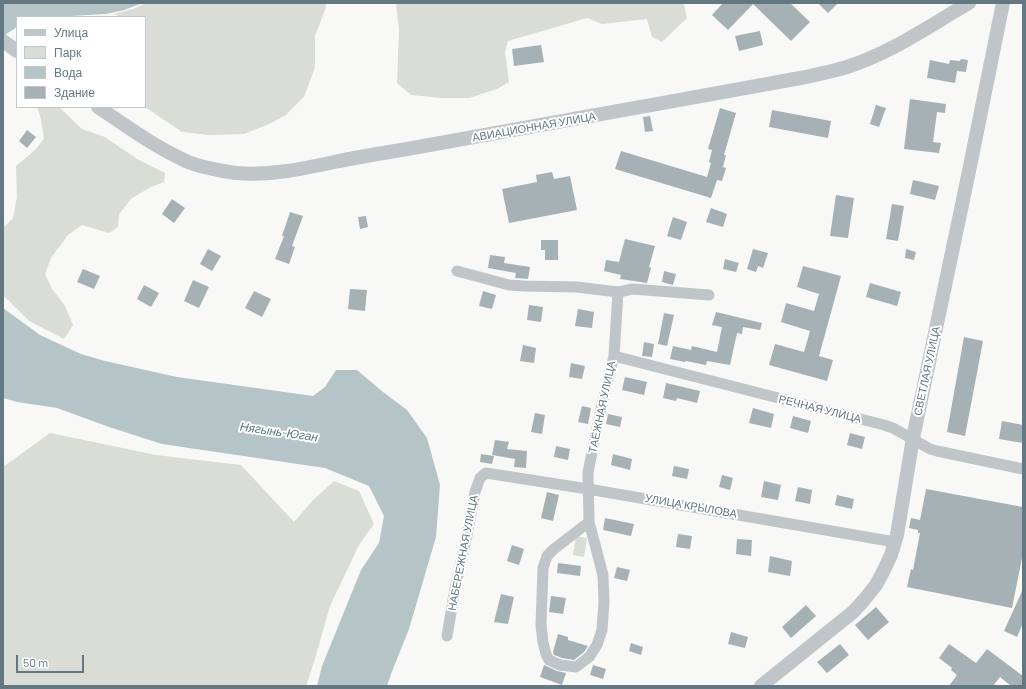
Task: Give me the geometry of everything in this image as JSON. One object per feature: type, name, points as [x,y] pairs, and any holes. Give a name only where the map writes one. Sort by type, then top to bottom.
[{"type":"street","name":"АВИАЦИОННАЯ УЛИЦА","points":[[99,108],[138,134],[187,162],[235,173],[284,172],[371,155],[508,132],[832,71],[870,58],[903,42],[969,3]]},
{"type":"street","name":"СВЕТЛАЯ УЛИЦА","points":[[761,686],[853,612],[876,585],[884,570],[895,542],[913,438],[1003,3]]},
{"type":"street","points":[[457,271],[509,285],[577,287],[618,292],[633,289],[709,295]]},
{"type":"street","name":"ТАЁЖНАЯ УЛИЦА","points":[[589,522],[547,556],[543,568],[541,625],[543,642],[549,660],[560,665],[576,666],[589,657],[597,645],[602,630],[604,602],[603,575],[589,522],[588,472],[602,404],[614,356],[618,292]]},
{"type":"street","name":"РЕЧНАЯ УЛИЦА","points":[[614,356],[884,425],[913,438],[930,449],[937,451],[1023,469]]},
{"type":"street","name":"УЛИЦА КРЫЛОВА","points":[[486,473],[895,542]]},
{"type":"street","name":"НАБЕРЕЖНАЯ УЛИЦА","points":[[447,636],[475,492],[480,478],[486,473]]},
{"type":"green space","points":[[146,3],[326,3],[325,10],[315,36],[315,67],[304,97],[286,115],[244,134],[208,135],[182,132],[146,108],[146,16],[119,16],[114,14],[136,8]]},
{"type":"green space","points":[[396,3],[683,3],[687,18],[662,42],[652,37],[647,19],[602,24],[587,18],[508,41],[505,52],[509,82],[497,89],[469,98],[442,98],[411,95],[397,83],[399,30]]},
{"type":"green space","points":[[37,108],[60,108],[82,129],[105,137],[137,159],[165,173],[164,182],[151,187],[132,198],[119,214],[118,227],[109,233],[82,225],[68,235],[51,258],[45,274],[52,289],[65,306],[73,325],[64,339],[29,321],[3,295],[3,228],[13,218],[17,197],[16,166],[35,150],[44,139],[41,119]]},
{"type":"green space","points":[[50,433],[156,455],[241,465],[294,522],[313,500],[334,481],[359,491],[374,524],[359,545],[330,606],[306,686],[3,686],[3,467]]},
{"type":"green space","points":[[576,536],[587,538],[584,557],[573,555]]},
{"type":"water","points":[[3,3],[143,3],[124,10],[106,14],[71,16],[16,16],[16,28],[3,36]]},
{"type":"water","name":"Нягынь-Юган","points":[[3,308],[40,335],[81,354],[105,361],[177,377],[313,396],[325,387],[336,370],[357,370],[407,410],[427,438],[440,485],[436,537],[409,629],[387,686],[317,686],[322,666],[361,570],[379,543],[384,516],[369,486],[325,468],[162,444],[57,408],[17,402],[3,398]]},
{"type":"building","points":[[723,3],[790,3],[810,22],[791,41],[753,4],[728,30],[712,15]]},
{"type":"building","points":[[818,3],[838,3],[828,13]]},
{"type":"building","points":[[760,31],[763,45],[739,51],[735,36]]},
{"type":"building","points":[[541,45],[544,62],[514,66],[512,49]]},
{"type":"building","points":[[961,59],[968,60],[966,72],[957,71],[955,83],[927,78],[930,60],[949,64],[950,60],[960,61]]},
{"type":"building","points":[[910,99],[946,104],[945,113],[937,112],[933,142],[941,143],[939,153],[904,149]]},
{"type":"building","points":[[876,105],[886,108],[879,127],[870,124]]},
{"type":"building","points":[[720,108],[736,113],[724,155],[726,155],[723,167],[726,168],[722,181],[717,180],[711,198],[615,169],[621,151],[707,177],[711,163],[709,162],[712,150],[708,149]]},
{"type":"building","points":[[772,110],[831,121],[828,138],[769,127]]},
{"type":"building","points":[[650,116],[653,131],[645,132],[643,117]]},
{"type":"building","points":[[27,130],[36,137],[27,148],[19,141]]},
{"type":"building","points":[[552,172],[554,179],[570,176],[577,210],[509,223],[502,189],[537,182],[536,175]]},
{"type":"building","points":[[913,180],[939,186],[935,200],[910,194]]},
{"type":"building","points":[[836,195],[854,198],[848,238],[830,236]]},
{"type":"building","points":[[172,199],[185,208],[174,223],[162,214]]},
{"type":"building","points":[[892,204],[904,206],[898,241],[886,239]]},
{"type":"building","points":[[711,208],[727,214],[723,227],[706,222]]},
{"type":"building","points":[[290,212],[303,216],[292,246],[295,247],[289,264],[275,259],[284,236],[282,236]]},
{"type":"building","points":[[366,216],[368,227],[360,229],[358,217]]},
{"type":"building","points":[[673,217],[687,222],[681,240],[667,236]]},
{"type":"building","points":[[625,239],[655,246],[649,267],[651,268],[647,283],[620,279],[621,275],[604,271],[606,260],[619,262]]},
{"type":"building","points":[[541,240],[558,240],[558,260],[545,260],[545,250],[541,250]]},
{"type":"building","points":[[208,249],[221,256],[212,271],[200,264]]},
{"type":"building","points":[[753,249],[768,253],[763,268],[758,266],[756,272],[747,269]]},
{"type":"building","points":[[906,249],[916,252],[914,260],[905,258]]},
{"type":"building","points":[[490,255],[505,257],[504,263],[530,267],[528,279],[515,278],[516,273],[488,268]]},
{"type":"building","points":[[725,259],[739,263],[736,272],[723,269]]},
{"type":"building","points":[[803,266],[841,276],[819,356],[833,360],[827,381],[769,365],[775,344],[804,352],[810,331],[781,322],[786,303],[814,311],[819,294],[797,287]]},
{"type":"building","points":[[83,269],[100,276],[94,289],[77,282]]},
{"type":"building","points":[[664,271],[676,274],[673,285],[662,282]]},
{"type":"building","points":[[193,280],[209,287],[199,308],[184,301]]},
{"type":"building","points":[[870,283],[901,292],[897,306],[866,297]]},
{"type":"building","points":[[144,285],[159,293],[151,307],[137,299]]},
{"type":"building","points":[[350,289],[367,290],[365,311],[348,309]]},
{"type":"building","points":[[254,291],[271,299],[262,317],[245,308]]},
{"type":"building","points":[[483,291],[496,295],[492,309],[479,306]]},
{"type":"building","points":[[529,305],[543,307],[541,322],[527,320]]},
{"type":"building","points":[[578,309],[594,312],[592,328],[575,326]]},
{"type":"building","points":[[716,312],[762,323],[760,330],[743,327],[742,334],[737,333],[730,365],[707,361],[706,365],[670,359],[673,346],[691,350],[692,346],[717,352],[722,327],[712,325]]},
{"type":"building","points":[[664,313],[674,315],[667,346],[658,344]]},
{"type":"building","points":[[964,337],[983,341],[965,436],[947,432]]},
{"type":"building","points":[[644,342],[654,344],[652,357],[642,356]]},
{"type":"building","points":[[523,345],[536,348],[534,363],[520,361]]},
{"type":"building","points":[[571,363],[585,366],[582,379],[569,377]]},
{"type":"building","points":[[625,377],[647,382],[644,395],[622,390]]},
{"type":"building","points":[[666,383],[700,391],[697,403],[677,398],[676,401],[663,398]]},
{"type":"building","points":[[582,406],[591,408],[588,424],[578,422]]},
{"type":"building","points":[[753,408],[774,414],[771,428],[749,423]]},
{"type":"building","points":[[535,413],[545,415],[542,434],[531,432]]},
{"type":"building","points":[[608,414],[622,417],[620,427],[606,424]]},
{"type":"building","points":[[793,416],[811,421],[808,433],[790,428]]},
{"type":"building","points":[[1002,421],[1023,425],[1023,443],[999,439]]},
{"type":"building","points":[[850,433],[865,437],[862,449],[847,445]]},
{"type":"building","points":[[495,440],[509,442],[507,449],[527,451],[526,468],[514,467],[515,459],[492,455]]},
{"type":"building","points":[[556,446],[570,449],[568,460],[554,457]]},
{"type":"building","points":[[481,454],[494,456],[492,464],[480,462]]},
{"type":"building","points":[[613,454],[632,459],[630,470],[611,465]]},
{"type":"building","points":[[674,466],[689,469],[687,479],[672,476]]},
{"type":"building","points":[[722,475],[733,478],[730,490],[719,487]]},
{"type":"building","points":[[764,481],[781,485],[778,500],[761,497]]},
{"type":"building","points":[[798,487],[812,490],[810,504],[795,501]]},
{"type":"building","points":[[926,489],[1023,507],[1023,553],[1012,608],[907,587],[911,569],[913,570],[920,533],[918,533],[918,530],[909,528],[911,518],[920,520]]},
{"type":"building","points":[[547,492],[559,495],[553,521],[541,518]]},
{"type":"building","points":[[837,495],[854,499],[852,509],[835,505]]},
{"type":"building","points":[[605,518],[634,524],[631,536],[603,530]]},
{"type":"building","points":[[678,534],[692,536],[690,549],[676,547]]},
{"type":"building","points":[[737,539],[752,540],[751,556],[736,554]]},
{"type":"building","points":[[512,545],[524,549],[519,565],[507,561]]},
{"type":"building","points":[[770,556],[792,561],[790,576],[768,572]]},
{"type":"building","points":[[558,563],[581,566],[580,576],[557,573]]},
{"type":"building","points":[[617,567],[630,570],[627,581],[614,578]]},
{"type":"building","points":[[1023,589],[1023,623],[1017,637],[1004,631]]},
{"type":"building","points":[[501,594],[514,597],[508,624],[494,622]]},
{"type":"building","points":[[551,596],[566,598],[563,614],[549,612]]},
{"type":"building","points":[[806,605],[816,616],[791,638],[782,627]]},
{"type":"building","points":[[876,607],[889,622],[868,640],[855,625]]},
{"type":"building","points":[[731,632],[748,637],[745,648],[728,644]]},
{"type":"building","points":[[558,634],[568,637],[568,640],[588,646],[584,652],[574,660],[554,655],[553,652]]},
{"type":"building","points":[[631,643],[643,647],[641,655],[629,651]]},
{"type":"building","points":[[840,644],[849,655],[827,673],[817,662]]},
{"type":"building","points":[[949,644],[976,663],[987,649],[1023,676],[1023,686],[1011,686],[1000,677],[993,686],[949,686],[957,675],[951,670],[952,668],[939,658]]},
{"type":"building","points":[[544,665],[566,673],[562,685],[540,677]]},
{"type":"building","points":[[593,665],[606,669],[603,679],[590,675]]}]
